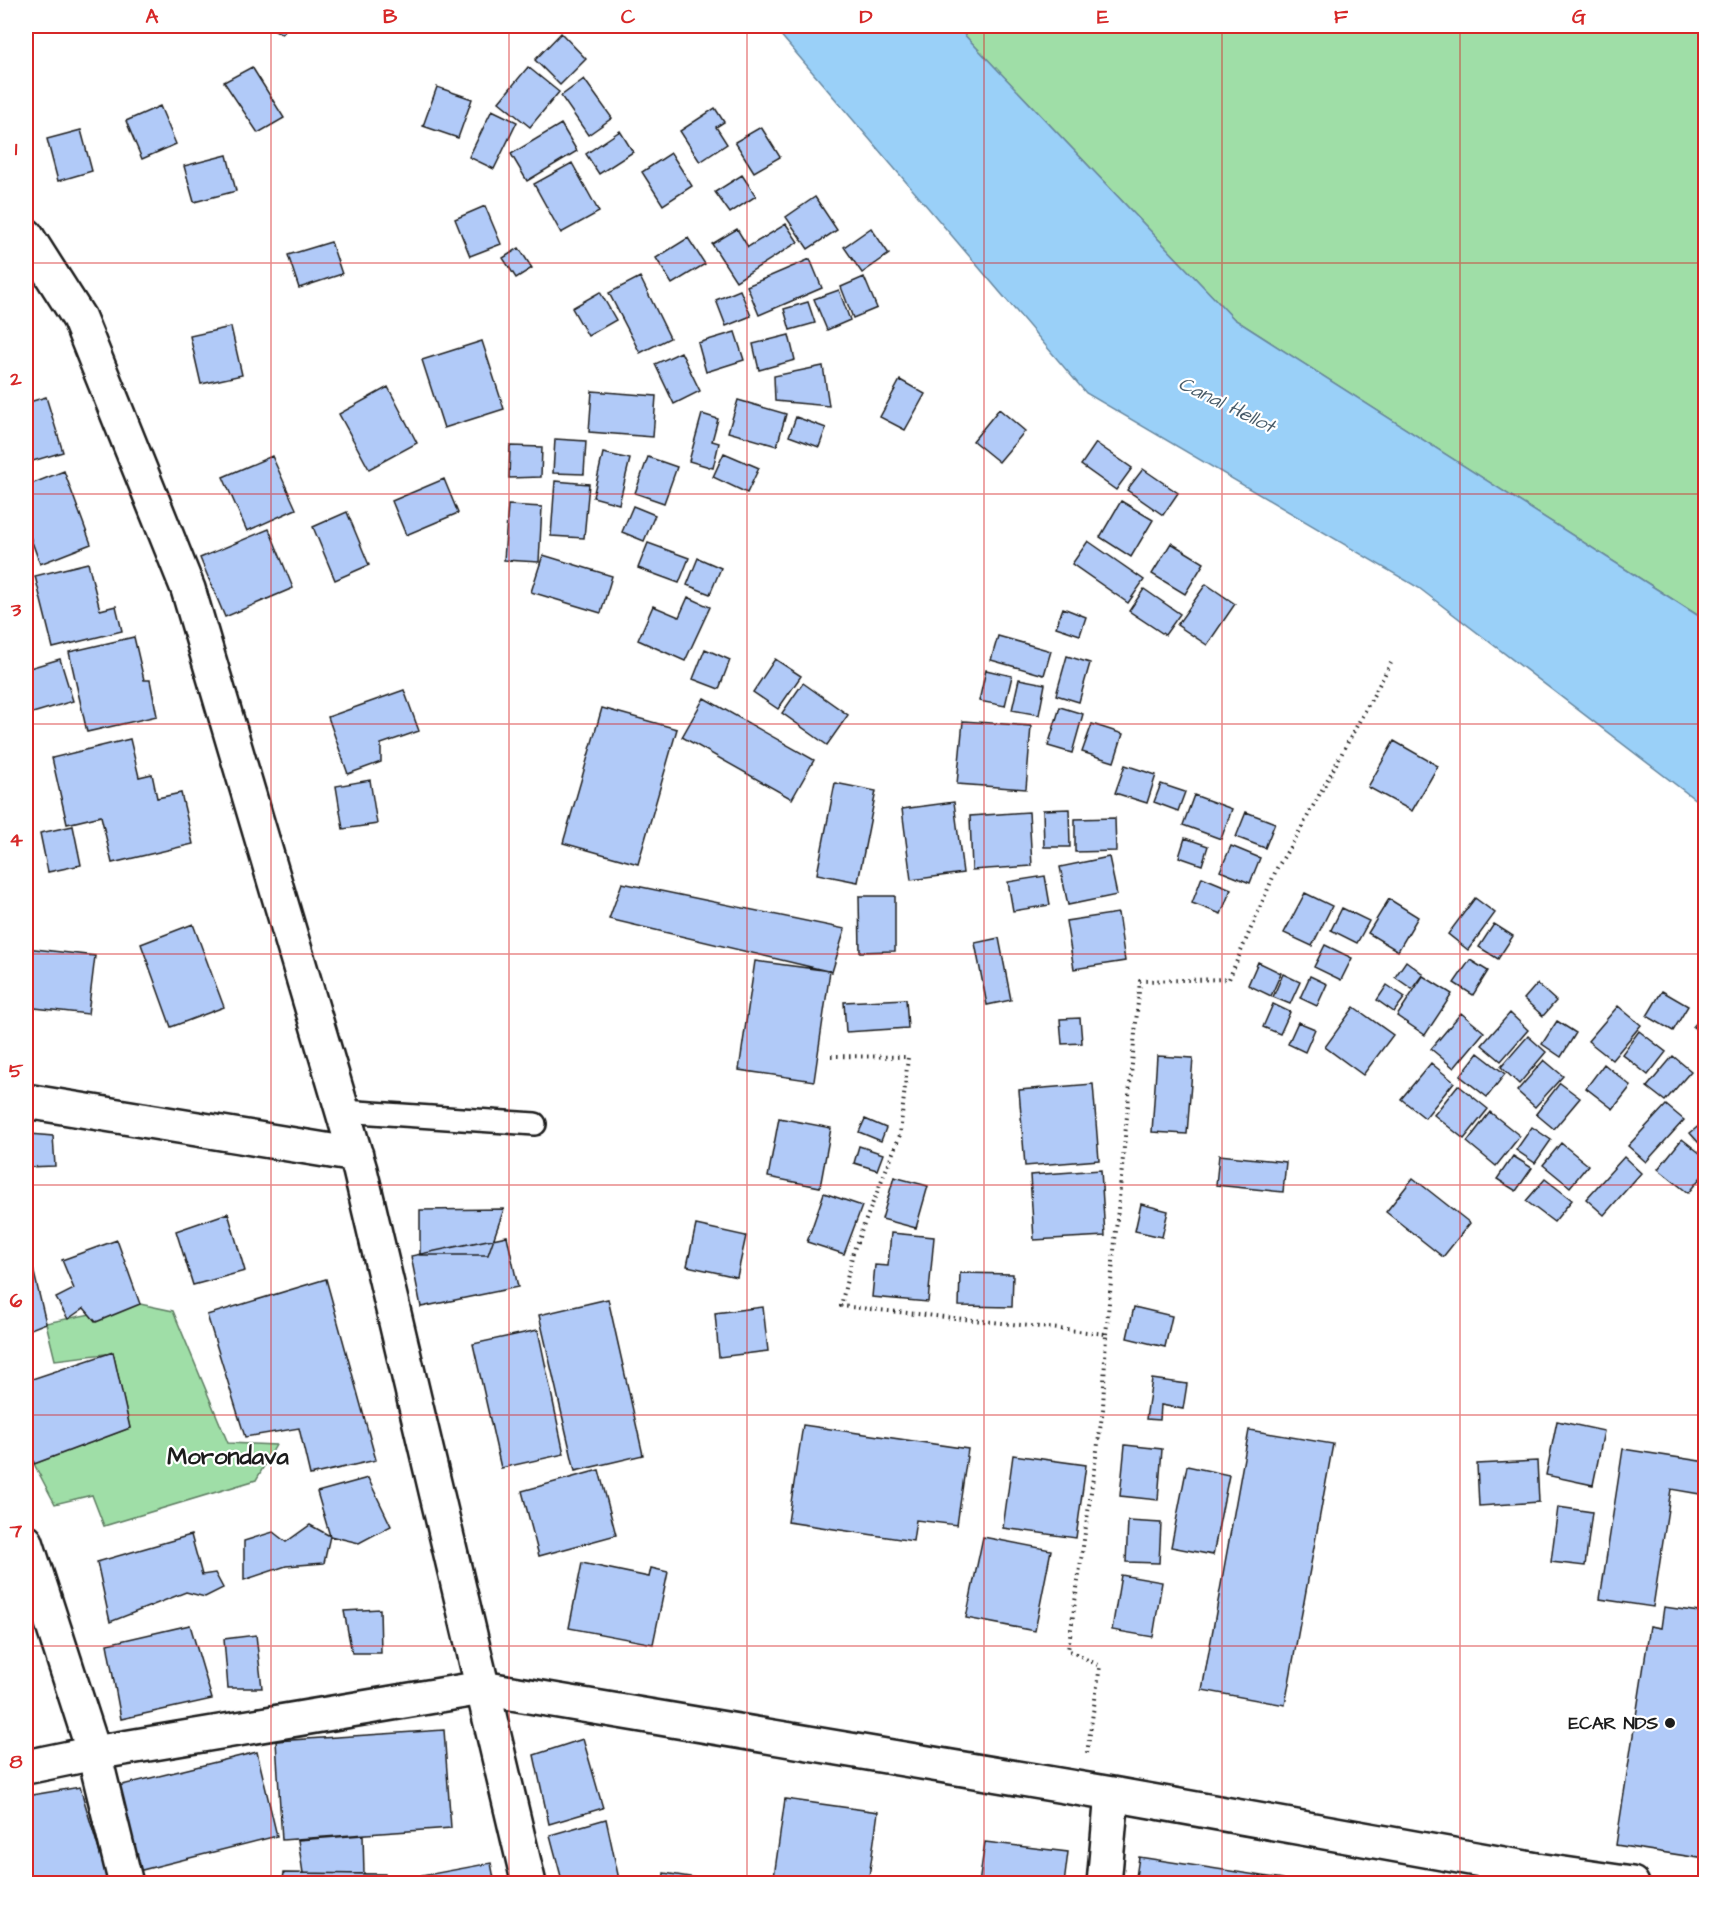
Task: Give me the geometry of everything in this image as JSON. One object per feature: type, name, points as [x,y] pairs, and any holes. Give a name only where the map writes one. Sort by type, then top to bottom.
[{"type":"street","points":[[26,235],[79,318],[188,589],[356,1155],[529,1884]]},
{"type":"street","points":[[26,1101],[356,1155]]},
{"type":"street","points":[[26,1542],[94,1753],[126,1884]]},
{"type":"street","points":[[26,1767],[94,1753],[482,1688],[1097,1791],[1536,1877],[1632,1884]]},
{"type":"street","points":[[1097,1791],[1104,1884]]},
{"type":"lane","points":[[343,1111],[535,1124]]},
{"type":"path","points":[[1097,1791],[1100,1666],[1068,1650],[1103,1409],[1106,1334],[1140,981],[1229,979],[1277,868],[1298,834],[1391,663]]},
{"type":"path","points":[[831,1056],[908,1057],[900,1135],[853,1252],[842,1306],[1106,1334]]},
{"type":"green space","points":[[956,26],[1705,26],[1705,620],[1234,319]]},
{"type":"green space","points":[[140,1304],[173,1311],[228,1443],[276,1445],[256,1480],[104,1526],[92,1495],[55,1504],[34,1464],[130,1428],[113,1353],[55,1360],[46,1323]]},
{"type":"water","name":"Canal Hellot","points":[[773,26],[956,26],[1234,319],[1705,620],[1705,807],[1419,588],[1086,393]]},
{"type":"building","points":[[268,26],[288,26],[282,34]]},
{"type":"building","points":[[561,33],[586,59],[560,85],[535,60]]},
{"type":"building","points":[[252,67],[284,118],[258,133],[224,82]]},
{"type":"building","points":[[528,67],[559,92],[530,127],[499,102]]},
{"type":"building","points":[[584,79],[612,118],[588,135],[561,96]]},
{"type":"building","points":[[437,87],[472,99],[458,138],[423,126]]},
{"type":"building","points":[[160,106],[176,144],[142,159],[126,121]]},
{"type":"building","points":[[715,108],[724,122],[716,127],[727,144],[700,162],[680,131]]},
{"type":"building","points":[[492,110],[517,122],[494,169],[469,157]]},
{"type":"building","points":[[561,124],[577,151],[527,181],[511,154]]},
{"type":"building","points":[[761,127],[780,157],[754,172],[735,142]]},
{"type":"building","points":[[81,130],[92,171],[58,181],[47,139]]},
{"type":"building","points":[[620,131],[633,152],[599,174],[586,154]]},
{"type":"building","points":[[671,153],[692,186],[663,205],[642,172]]},
{"type":"building","points":[[227,155],[236,191],[194,202],[184,166]]},
{"type":"building","points":[[572,163],[599,212],[561,233],[534,184]]},
{"type":"building","points":[[742,175],[756,196],[730,213],[715,192]]},
{"type":"building","points":[[815,197],[837,230],[808,249],[786,217]]},
{"type":"building","points":[[485,206],[501,244],[470,256],[455,219]]},
{"type":"building","points":[[786,224],[798,242],[736,281],[712,244],[737,229],[748,247]]},
{"type":"building","points":[[871,228],[889,254],[862,273],[844,247]]},
{"type":"building","points":[[688,238],[705,264],[672,284],[656,258]]},
{"type":"building","points":[[331,242],[342,274],[299,288],[288,255]]},
{"type":"building","points":[[519,248],[532,268],[516,278],[503,258]]},
{"type":"building","points":[[810,259],[822,288],[759,315],[747,286]]},
{"type":"building","points":[[640,277],[670,338],[640,353],[609,293]]},
{"type":"building","points":[[864,277],[877,308],[853,318],[841,287]]},
{"type":"building","points":[[740,290],[751,316],[726,326],[716,300]]},
{"type":"building","points":[[839,290],[850,320],[827,330],[814,299]]},
{"type":"building","points":[[600,292],[616,320],[588,336],[572,308]]},
{"type":"building","points":[[808,302],[815,323],[790,330],[784,309]]},
{"type":"building","points":[[231,327],[242,375],[201,384],[190,336]]},
{"type":"building","points":[[735,332],[744,360],[706,372],[698,343]]},
{"type":"building","points":[[789,335],[795,360],[759,370],[753,344]]},
{"type":"building","points":[[482,341],[504,409],[444,428],[422,360]]},
{"type":"building","points":[[681,352],[700,391],[674,404],[655,364]]},
{"type":"building","points":[[823,366],[829,406],[775,401],[774,376]]},
{"type":"building","points":[[900,380],[925,394],[905,430],[880,417]]},
{"type":"building","points":[[388,387],[417,443],[369,469],[339,414]]},
{"type":"building","points":[[592,391],[656,396],[653,437],[589,432]]},
{"type":"building","points":[[46,397],[63,452],[26,463],[26,403]]},
{"type":"building","points":[[738,400],[786,414],[777,446],[728,432]]},
{"type":"building","points":[[999,409],[1025,431],[999,462],[973,441]]},
{"type":"building","points":[[702,414],[718,419],[712,441],[719,443],[713,468],[689,461]]},
{"type":"building","points":[[796,417],[826,428],[819,447],[789,436]]},
{"type":"building","points":[[555,439],[586,441],[584,474],[553,473]]},
{"type":"building","points":[[1096,443],[1132,468],[1116,490],[1081,465]]},
{"type":"building","points":[[510,446],[542,447],[541,477],[509,478]]},
{"type":"building","points":[[603,453],[630,459],[619,504],[593,497]]},
{"type":"building","points":[[724,453],[759,468],[747,493],[713,477]]},
{"type":"building","points":[[272,456],[296,509],[247,531],[223,477]]},
{"type":"building","points":[[648,457],[677,467],[664,503],[635,493]]},
{"type":"building","points":[[1143,469],[1178,493],[1163,515],[1127,490]]},
{"type":"building","points":[[64,471],[91,544],[40,564],[26,525],[26,486]]},
{"type":"building","points":[[444,479],[458,513],[406,535],[392,501]]},
{"type":"building","points":[[555,481],[589,484],[584,538],[551,536]]},
{"type":"building","points":[[1121,501],[1153,520],[1131,557],[1100,537]]},
{"type":"building","points":[[508,505],[542,507],[539,562],[504,560]]},
{"type":"building","points":[[633,506],[655,515],[644,541],[622,532]]},
{"type":"building","points":[[347,512],[369,565],[335,580],[313,527]]},
{"type":"building","points":[[269,529],[293,588],[225,617],[200,558]]},
{"type":"building","points":[[1088,541],[1144,580],[1128,603],[1072,564]]},
{"type":"building","points":[[648,543],[689,558],[679,583],[638,568]]},
{"type":"building","points":[[1171,543],[1204,563],[1185,594],[1152,574]]},
{"type":"building","points":[[543,555],[612,576],[601,613],[531,592]]},
{"type":"building","points":[[698,558],[721,568],[710,594],[687,585]]},
{"type":"building","points":[[88,563],[100,610],[116,606],[122,631],[53,648],[35,576]]},
{"type":"building","points":[[1206,584],[1235,604],[1207,645],[1177,625]]},
{"type":"building","points":[[1144,589],[1180,614],[1165,635],[1129,611]]},
{"type":"building","points":[[688,597],[710,607],[685,661],[638,640],[653,606],[679,617]]},
{"type":"building","points":[[1063,608],[1086,617],[1080,635],[1056,627]]},
{"type":"building","points":[[998,636],[1051,651],[1044,675],[991,660]]},
{"type":"building","points":[[134,637],[144,680],[150,680],[157,716],[87,732],[69,652]]},
{"type":"building","points":[[705,649],[730,660],[719,689],[693,679]]},
{"type":"building","points":[[1067,656],[1090,663],[1079,702],[1056,695]]},
{"type":"building","points":[[60,659],[73,701],[26,715],[26,669]]},
{"type":"building","points":[[775,659],[801,676],[778,709],[753,692]]},
{"type":"building","points":[[986,670],[1012,676],[1005,706],[979,701]]},
{"type":"building","points":[[1019,679],[1045,684],[1039,715],[1012,710]]},
{"type":"building","points":[[803,683],[848,715],[827,745],[782,713]]},
{"type":"building","points":[[404,690],[419,731],[381,744],[381,762],[348,774],[328,717]]},
{"type":"building","points":[[704,698],[814,760],[792,799],[682,737]]},
{"type":"building","points":[[1060,707],[1083,714],[1072,753],[1048,746]]},
{"type":"building","points":[[602,708],[677,729],[638,864],[563,843]]},
{"type":"building","points":[[963,721],[1031,726],[1026,789],[957,784]]},
{"type":"building","points":[[1092,724],[1123,734],[1114,762],[1082,752]]},
{"type":"building","points":[[130,739],[139,777],[152,774],[157,798],[181,793],[193,844],[112,863],[101,816],[67,824],[52,758]]},
{"type":"building","points":[[1394,741],[1438,766],[1412,811],[1368,787]]},
{"type":"building","points":[[1125,765],[1156,775],[1147,803],[1115,793]]},
{"type":"building","points":[[370,780],[377,824],[343,829],[336,786]]},
{"type":"building","points":[[835,783],[876,791],[858,882],[817,874]]},
{"type":"building","points":[[1161,784],[1185,792],[1178,811],[1154,802]]},
{"type":"building","points":[[1194,795],[1232,809],[1221,839],[1183,825]]},
{"type":"building","points":[[954,802],[963,873],[911,880],[902,809]]},
{"type":"building","points":[[1069,809],[1070,847],[1044,847],[1043,810]]},
{"type":"building","points":[[1029,812],[1032,866],[972,870],[970,816]]},
{"type":"building","points":[[1246,812],[1275,823],[1265,848],[1236,837]]},
{"type":"building","points":[[1115,818],[1116,851],[1075,852],[1075,819]]},
{"type":"building","points":[[73,826],[81,865],[48,872],[40,833]]},
{"type":"building","points":[[1185,838],[1208,846],[1202,865],[1179,857]]},
{"type":"building","points":[[1231,846],[1260,858],[1250,883],[1220,871]]},
{"type":"building","points":[[1109,857],[1117,895],[1068,905],[1060,867]]},
{"type":"building","points":[[1045,876],[1050,905],[1013,911],[1008,882]]},
{"type":"building","points":[[1202,877],[1231,889],[1221,914],[1192,903]]},
{"type":"building","points":[[622,883],[845,929],[832,972],[609,919]]},
{"type":"building","points":[[1305,893],[1332,906],[1312,946],[1284,933]]},
{"type":"building","points":[[859,896],[895,896],[895,951],[860,952]]},
{"type":"building","points":[[1475,898],[1495,913],[1468,950],[1448,934]]},
{"type":"building","points":[[1389,899],[1418,917],[1398,951],[1368,933]]},
{"type":"building","points":[[1342,908],[1369,921],[1357,943],[1331,930]]},
{"type":"building","points":[[1118,913],[1125,961],[1074,969],[1066,921]]},
{"type":"building","points":[[193,924],[224,1007],[171,1027],[141,944]]},
{"type":"building","points":[[1494,924],[1513,936],[1498,959],[1479,947]]},
{"type":"building","points":[[999,938],[1011,1000],[987,1005],[975,943]]},
{"type":"building","points":[[1325,945],[1352,958],[1341,980],[1314,967]]},
{"type":"building","points":[[26,948],[95,956],[88,1014],[26,1007]]},
{"type":"building","points":[[1470,960],[1488,971],[1473,995],[1454,983]]},
{"type":"building","points":[[755,961],[830,971],[814,1081],[739,1070]]},
{"type":"building","points":[[1406,961],[1423,974],[1412,989],[1395,977]]},
{"type":"building","points":[[1258,962],[1281,973],[1271,996],[1248,985]]},
{"type":"building","points":[[1283,974],[1300,982],[1290,1004],[1273,997]]},
{"type":"building","points":[[1310,976],[1327,984],[1317,1006],[1300,998]]},
{"type":"building","points":[[1423,976],[1452,994],[1425,1035],[1397,1016]]},
{"type":"building","points":[[1537,984],[1556,1001],[1543,1016],[1524,999]]},
{"type":"building","points":[[1387,985],[1405,997],[1394,1012],[1377,1000]]},
{"type":"building","points":[[1662,991],[1688,1006],[1673,1031],[1647,1016]]},
{"type":"building","points":[[906,999],[908,1028],[846,1032],[844,1002]]},
{"type":"building","points":[[1273,1004],[1290,1012],[1280,1034],[1263,1027]]},
{"type":"building","points":[[1618,1006],[1641,1025],[1612,1060],[1588,1041]]},
{"type":"building","points":[[1354,1007],[1393,1035],[1363,1075],[1325,1047]]},
{"type":"building","points":[[1461,1013],[1484,1032],[1454,1068],[1431,1049]]},
{"type":"building","points":[[1510,1013],[1528,1030],[1501,1061],[1482,1045]]},
{"type":"building","points":[[1704,1014],[1706,1015],[1705,1036],[1693,1027]]},
{"type":"building","points":[[1080,1018],[1082,1043],[1062,1044],[1060,1019]]},
{"type":"building","points":[[1557,1021],[1576,1033],[1561,1057],[1542,1044]]},
{"type":"building","points":[[1298,1022],[1315,1029],[1305,1052],[1288,1044]]},
{"type":"building","points":[[1639,1031],[1666,1052],[1648,1075],[1622,1054]]},
{"type":"building","points":[[1528,1036],[1546,1052],[1519,1084],[1501,1067]]},
{"type":"building","points":[[1478,1053],[1505,1074],[1487,1097],[1460,1076]]},
{"type":"building","points":[[1157,1056],[1193,1058],[1187,1134],[1152,1132]]},
{"type":"building","points":[[1673,1056],[1691,1071],[1665,1101],[1647,1087]]},
{"type":"building","points":[[1544,1060],[1563,1076],[1535,1107],[1517,1091]]},
{"type":"building","points":[[1431,1063],[1454,1082],[1425,1118],[1401,1099]]},
{"type":"building","points":[[1604,1064],[1631,1086],[1613,1109],[1586,1088]]},
{"type":"building","points":[[1560,1083],[1580,1098],[1554,1129],[1536,1114]]},
{"type":"building","points":[[1093,1084],[1099,1160],[1025,1166],[1019,1090]]},
{"type":"building","points":[[1458,1085],[1488,1109],[1464,1139],[1434,1115]]},
{"type":"building","points":[[1666,1105],[1684,1120],[1646,1162],[1628,1146]]},
{"type":"building","points":[[1490,1112],[1520,1136],[1496,1166],[1467,1142]]},
{"type":"building","points":[[779,1118],[831,1128],[820,1187],[768,1177]]},
{"type":"building","points":[[865,1119],[886,1128],[881,1141],[859,1132]]},
{"type":"building","points":[[1706,1120],[1706,1151],[1690,1133]]},
{"type":"building","points":[[26,1126],[30,1134],[53,1136],[55,1166],[26,1167]]},
{"type":"building","points":[[1532,1127],[1551,1140],[1535,1163],[1516,1150]]},
{"type":"building","points":[[1682,1139],[1706,1158],[1706,1171],[1688,1193],[1658,1169]]},
{"type":"building","points":[[1561,1143],[1588,1165],[1570,1187],[1543,1165]]},
{"type":"building","points":[[859,1146],[883,1154],[877,1170],[854,1163]]},
{"type":"building","points":[[1219,1155],[1286,1162],[1283,1192],[1216,1185]]},
{"type":"building","points":[[1513,1156],[1532,1168],[1516,1191],[1497,1179]]},
{"type":"building","points":[[1624,1157],[1641,1173],[1604,1215],[1586,1199]]},
{"type":"building","points":[[1101,1170],[1105,1236],[1034,1240],[1030,1175]]},
{"type":"building","points":[[894,1177],[928,1186],[916,1228],[882,1219]]},
{"type":"building","points":[[1413,1178],[1470,1223],[1443,1257],[1386,1212]]},
{"type":"building","points":[[1545,1179],[1572,1200],[1554,1222],[1526,1201]]},
{"type":"building","points":[[824,1193],[862,1206],[844,1254],[807,1242]]},
{"type":"building","points":[[1141,1204],[1168,1211],[1162,1237],[1135,1231]]},
{"type":"building","points":[[504,1209],[488,1255],[420,1255],[420,1210]]},
{"type":"building","points":[[228,1213],[245,1271],[193,1285],[176,1231]]},
{"type":"building","points":[[696,1225],[746,1236],[737,1277],[687,1266]]},
{"type":"building","points":[[891,1233],[934,1237],[928,1302],[872,1297],[875,1265],[888,1266]]},
{"type":"building","points":[[507,1236],[518,1287],[421,1307],[411,1256]]},
{"type":"building","points":[[26,1239],[46,1323],[26,1331]]},
{"type":"building","points":[[117,1240],[140,1304],[96,1322],[84,1308],[68,1319],[56,1298],[74,1289],[62,1260]]},
{"type":"building","points":[[960,1273],[1013,1274],[1012,1307],[959,1306]]},
{"type":"building","points":[[326,1279],[376,1460],[310,1475],[299,1428],[245,1437],[207,1315]]},
{"type":"building","points":[[608,1299],[643,1455],[575,1471],[539,1315]]},
{"type":"building","points":[[763,1307],[768,1351],[719,1357],[715,1313]]},
{"type":"building","points":[[1134,1307],[1172,1316],[1165,1347],[1127,1338]]},
{"type":"building","points":[[538,1330],[564,1454],[501,1468],[473,1344]]},
{"type":"building","points":[[113,1352],[130,1428],[34,1464],[26,1423],[26,1381]]},
{"type":"building","points":[[1152,1379],[1187,1384],[1183,1409],[1161,1405],[1160,1420],[1146,1419]]},
{"type":"building","points":[[1557,1421],[1604,1431],[1593,1485],[1546,1475]]},
{"type":"building","points":[[803,1425],[968,1449],[957,1525],[916,1520],[913,1541],[788,1522]]},
{"type":"building","points":[[1249,1430],[1333,1444],[1285,1705],[1202,1690]]},
{"type":"building","points":[[1125,1445],[1162,1449],[1158,1500],[1120,1496]]},
{"type":"building","points":[[1623,1449],[1706,1462],[1706,1495],[1671,1489],[1653,1607],[1600,1599]]},
{"type":"building","points":[[1013,1455],[1086,1465],[1076,1538],[1003,1528]]},
{"type":"building","points":[[1537,1461],[1539,1502],[1479,1506],[1477,1464]]},
{"type":"building","points":[[1187,1466],[1229,1475],[1213,1555],[1171,1547]]},
{"type":"building","points":[[599,1470],[616,1535],[539,1556],[522,1491]]},
{"type":"building","points":[[368,1478],[391,1526],[359,1543],[330,1536],[317,1492]]},
{"type":"building","points":[[1558,1507],[1592,1512],[1585,1566],[1551,1562]]},
{"type":"building","points":[[1128,1521],[1161,1523],[1159,1563],[1126,1562]]},
{"type":"building","points":[[310,1525],[330,1536],[324,1563],[286,1566],[244,1580],[244,1541],[273,1532],[286,1542]]},
{"type":"building","points":[[191,1535],[202,1575],[215,1573],[223,1588],[205,1597],[186,1592],[110,1622],[97,1562]]},
{"type":"building","points":[[983,1537],[1051,1550],[1035,1631],[966,1618]]},
{"type":"building","points":[[582,1563],[649,1577],[651,1568],[668,1572],[653,1644],[569,1628]]},
{"type":"building","points":[[1121,1575],[1162,1582],[1153,1637],[1112,1630]]},
{"type":"building","name":"ECAR NDS","points":[[1664,1607],[1706,1613],[1706,1859],[1616,1845],[1650,1626],[1661,1628]]},
{"type":"building","points":[[380,1609],[381,1653],[352,1653],[344,1611]]},
{"type":"building","points":[[190,1625],[212,1699],[121,1719],[107,1644]]},
{"type":"building","points":[[256,1635],[262,1688],[228,1688],[224,1639]]},
{"type":"building","points":[[444,1730],[451,1828],[282,1840],[276,1741]]},
{"type":"building","points":[[583,1739],[603,1808],[549,1824],[534,1755]]},
{"type":"building","points":[[257,1752],[277,1836],[138,1871],[118,1786]]},
{"type":"building","points":[[80,1787],[109,1884],[26,1884],[26,1796]]},
{"type":"building","points":[[785,1799],[878,1812],[868,1884],[773,1884]]},
{"type":"building","points":[[606,1819],[620,1884],[563,1884],[550,1835]]},
{"type":"building","points":[[363,1835],[364,1874],[303,1873],[298,1840]]},
{"type":"building","points":[[985,1842],[1068,1852],[1064,1884],[979,1884]]},
{"type":"building","points":[[1139,1857],[1283,1879],[1283,1884],[1135,1884]]},
{"type":"building","points":[[491,1863],[495,1884],[394,1884],[394,1881]]},
{"type":"building","points":[[284,1873],[385,1874],[385,1884],[282,1884]]},
{"type":"building","points":[[664,1873],[735,1884],[663,1884]]},
{"type":"place","name":"ECAR NDS","points":[[1670,1723]]},
{"type":"district","name":"Morondava","points":[[228,1456]]}]
